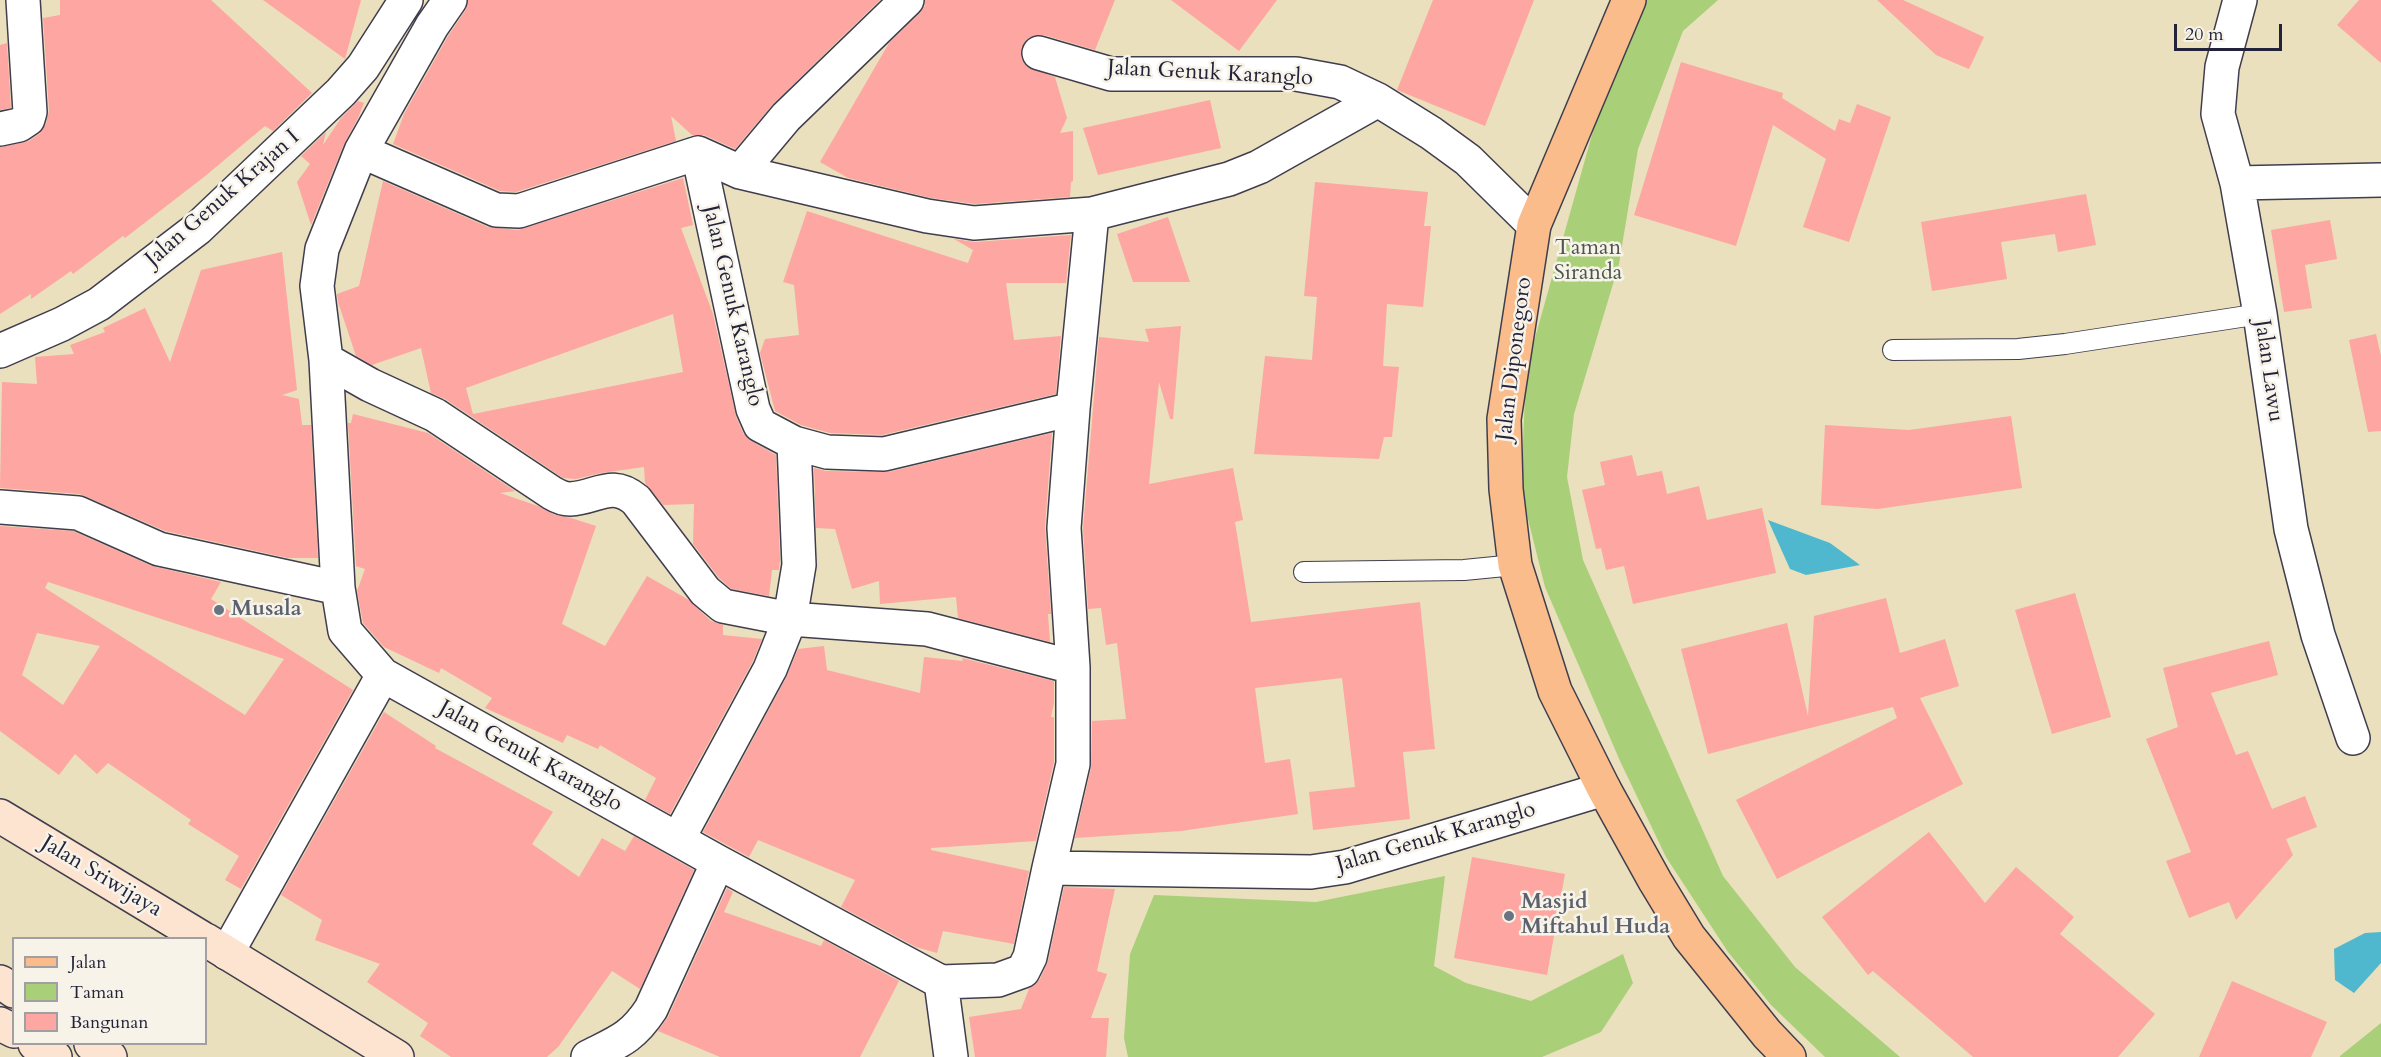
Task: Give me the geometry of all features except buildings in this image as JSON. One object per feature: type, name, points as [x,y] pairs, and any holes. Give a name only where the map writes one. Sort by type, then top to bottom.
[{"type":"main road","name":"Jalan Diponegoro","points":[[1629,0],[1534,225],[1504,419],[1506,489],[1515,566],[1555,691],[1604,789],[1689,937],[1767,1034],[1789,1057]]},
{"type":"main road","name":"Jalan Sriwijaya","points":[[0,816],[200,937]]},
{"type":"main road","name":"Jalan Sriwijaya","points":[[212,944],[397,1057]]},
{"type":"main road","points":[[37,1045],[56,1057]]},
{"type":"main road","points":[[92,1045],[110,1057]]},
{"type":"street","points":[[0,129],[19,125],[28,119],[30,112],[23,0]]},
{"type":"street","name":"Jalan Genuk Krajan I","points":[[0,351],[62,324],[99,303],[197,229],[341,92],[363,67],[406,0]]},
{"type":"street","name":"Jalan Genuk Karanglo","points":[[450,0],[432,26],[361,151],[322,249],[318,273],[320,322],[326,360],[338,588],[345,631],[383,675],[718,862],[941,982]]},
{"type":"street","points":[[740,172],[786,117],[907,0]]},
{"type":"street","name":"Jalan Lawu","points":[[2240,0],[2222,67],[2218,114],[2237,183],[2260,314],[2290,530],[2318,635],[2353,738]]},
{"type":"street","name":"Jalan Genuk Karanglo","points":[[1039,53],[1111,74],[1296,74],[1341,82],[1378,100],[1431,133],[1468,160],[1534,225]]},
{"type":"street","points":[[361,151],[496,210],[506,212],[519,211],[698,153],[740,172],[927,216],[974,223],[1092,214],[1229,179],[1259,167],[1378,100]]},
{"type":"street","name":"Jalan Genuk Karanglo","points":[[698,153],[753,409],[760,425],[794,442],[827,453],[891,453],[1072,409]]},
{"type":"street","points":[[2237,183],[2381,180]]},
{"type":"street","points":[[951,1057],[941,982],[998,980],[1023,971],[1029,957],[1073,764],[1073,668],[1064,528],[1072,409],[1092,214]]},
{"type":"street","points":[[326,360],[370,385],[435,415],[552,493],[570,499],[617,489],[627,492],[636,500],[705,591],[723,606],[790,619],[927,628],[1073,668]]},
{"type":"street","points":[[678,839],[770,669],[790,619],[799,565],[794,442]]},
{"type":"street","points":[[0,507],[78,513],[159,549],[338,588]]},
{"type":"street","points":[[212,944],[383,675]]},
{"type":"street","name":"Jalan Genuk Karanglo","points":[[1049,868],[1311,872],[1345,867],[1604,789]]},
{"type":"street","points":[[588,1057],[639,1028],[651,1009],[718,862]]},
{"type":"lane","points":[[1893,351],[2018,349],[2260,314]]},
{"type":"lane","points":[[1304,572],[1464,570],[1515,566]]},
{"type":"green space","name":"Taman Siranda","points":[[1643,0],[1718,0],[1683,31],[1638,149],[1619,264],[1574,414],[1567,477],[1583,560],[1723,876],[1795,967],[1900,1057],[1825,1057],[1771,1005],[1728,952],[1666,857],[1620,761],[1545,587],[1521,491],[1526,370],[1611,67]]},
{"type":"green space","points":[[1445,876],[1434,966],[1466,983],[1531,1001],[1623,954],[1633,983],[1601,1032],[1542,1057],[1128,1057],[1124,1038],[1130,954],[1154,895],[1316,902]]},
{"type":"green space","points":[[2381,1023],[2381,1057],[2340,1057],[2340,1056]]},
{"type":"water","points":[[1768,520],[1830,543],[1860,565],[1806,575],[1790,569]]},
{"type":"water","points":[[2381,932],[2381,963],[2354,993],[2335,980],[2334,949],[2365,933]]},
{"type":"place","name":"Musala","points":[[219,610]]},
{"type":"place","name":"Masjid Miftahul Huda","points":[[1509,916]]}]
